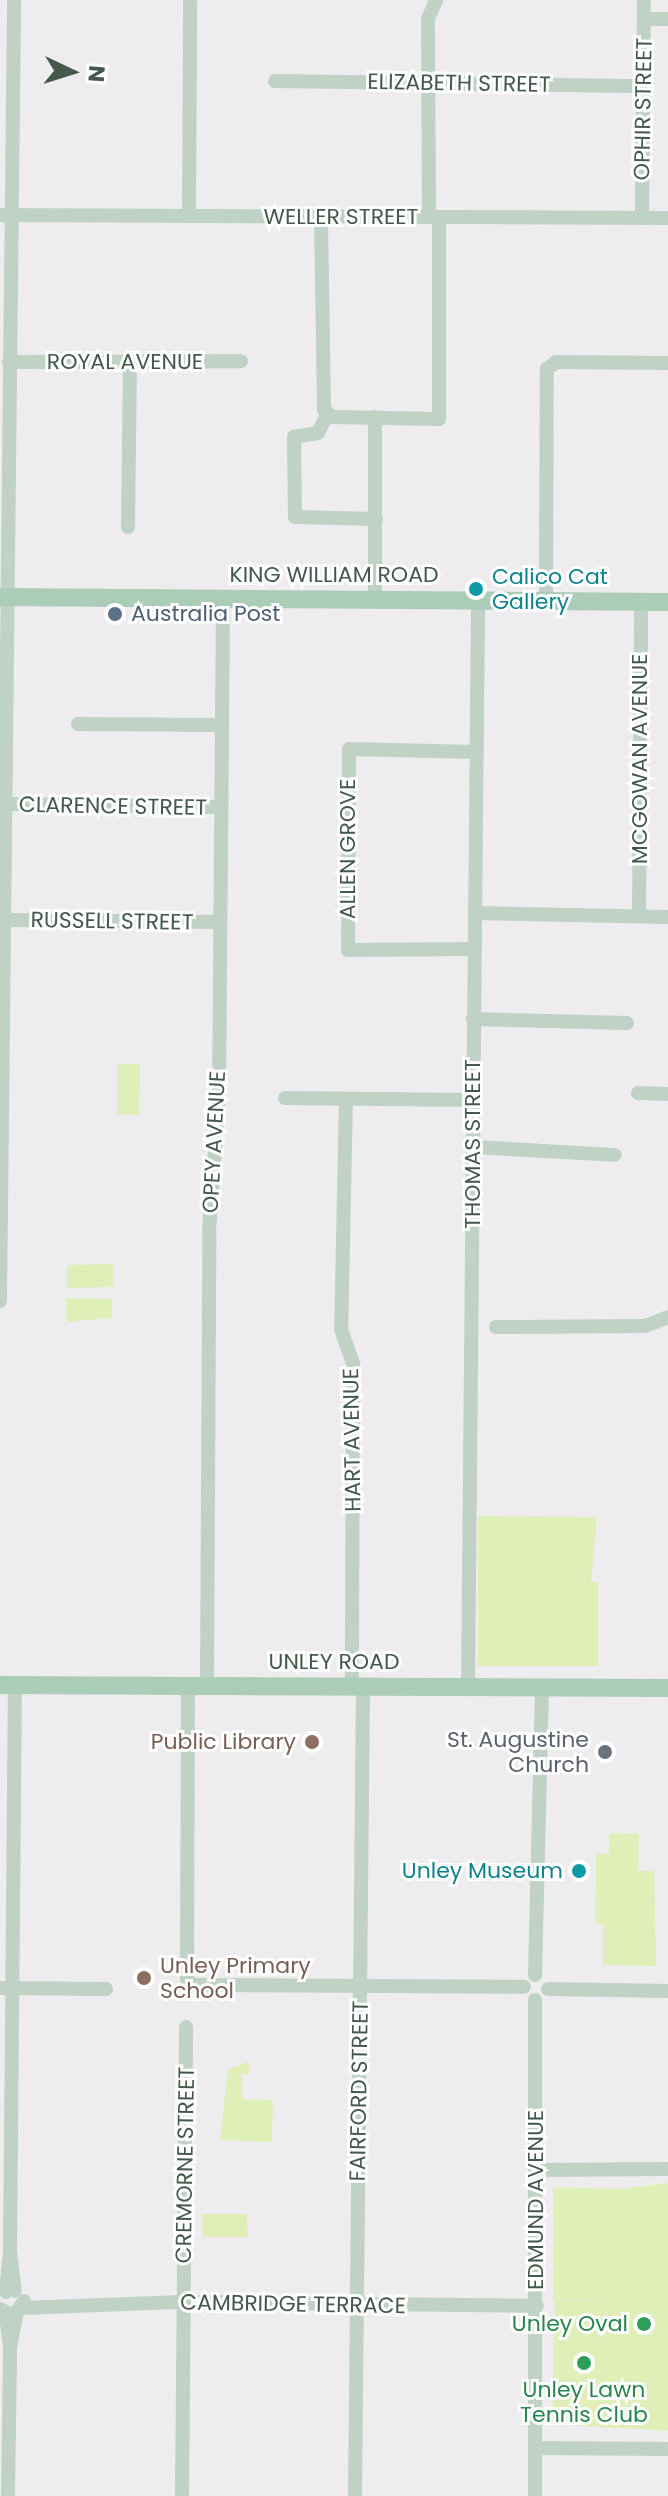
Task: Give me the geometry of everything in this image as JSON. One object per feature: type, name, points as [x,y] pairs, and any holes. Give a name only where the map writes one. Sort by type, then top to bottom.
[{"type":"main road","name":"KING WILLIAM ROAD","points":[[4,597],[668,602]]},
{"type":"main road","name":"UNLEY ROAD","points":[[7,1685],[668,1688]]},
{"type":"street","points":[[0,1301],[6,216],[14,0]]},
{"type":"street","points":[[189,216],[190,0]]},
{"type":"street","points":[[327,415],[439,419],[428,19],[436,0]]},
{"type":"street","name":"OPHIR STREET","points":[[642,218],[644,0]]},
{"type":"street","points":[[644,19],[668,19]]},
{"type":"street","name":"ELIZABETH STREET","points":[[275,81],[643,86]]},
{"type":"street","name":"WELLER STREET","points":[[6,216],[668,218]]},
{"type":"street","points":[[321,217],[327,415],[318,433],[294,437],[295,517],[376,519]]},
{"type":"street","name":"ROYAL AVENUE","points":[[6,360],[241,361]]},
{"type":"street","points":[[128,527],[130,362]]},
{"type":"street","points":[[546,601],[550,364],[668,363]]},
{"type":"street","points":[[375,417],[375,600]]},
{"type":"street","name":"OPEY AVENUE","points":[[197,1685],[209,1230],[219,1098],[223,598]]},
{"type":"street","name":"THOMAS STREET","points":[[468,1687],[478,600]]},
{"type":"street","name":"MCGOWAN AVENUE","points":[[639,916],[641,602]]},
{"type":"street","points":[[78,724],[222,725]]},
{"type":"street","name":"ALLEN GROVE","points":[[473,949],[348,950],[349,749],[476,752]]},
{"type":"street","name":"CLARENCE STREET","points":[[4,809],[221,807]]},
{"type":"street","points":[[475,913],[668,917]]},
{"type":"street","name":"RUSSELL STREET","points":[[4,920],[220,922]]},
{"type":"street","points":[[473,1019],[627,1023]]},
{"type":"street","points":[[638,1093],[668,1094]]},
{"type":"street","points":[[285,1098],[474,1100]]},
{"type":"street","name":"HART AVENUE","points":[[346,1099],[341,1329],[353,1363],[358,1686]]},
{"type":"street","points":[[474,1147],[615,1155]]},
{"type":"street","points":[[496,1327],[645,1326],[668,1317]]},
{"type":"street","points":[[7,1685],[5,1988],[11,2303],[8,2496]]},
{"type":"street","points":[[197,1685],[185,1968],[194,1985],[524,1987],[535,1975],[542,1687]]},
{"type":"street","name":"FAIRFORD STREET","points":[[355,2496],[360,1986],[358,1686]]},
{"type":"street","points":[[535,1975],[546,1980],[548,1989]]},
{"type":"street","points":[[524,1987],[535,2000],[548,1989],[668,1991]]},
{"type":"street","points":[[5,1988],[106,1989]]},
{"type":"street","name":"EDMUND AVENUE","points":[[535,2000],[535,2496]]},
{"type":"street","name":"CREMORNE STREET","points":[[182,2496],[186,2027]]},
{"type":"street","points":[[537,2170],[668,2169]]},
{"type":"street","name":"CAMBRIDGE TERRACE","points":[[11,2303],[537,2306]]},
{"type":"street","points":[[535,2448],[668,2449]]},
{"type":"green space","points":[[117,1064],[140,1064],[139,1115],[117,1115]]},
{"type":"green space","points":[[113,1264],[113,1287],[67,1288],[67,1265]]},
{"type":"green space","points":[[66,1298],[112,1299],[112,1318],[67,1322]]},
{"type":"green space","points":[[478,1516],[597,1517],[591,1582],[598,1582],[598,1666],[478,1666]]},
{"type":"green space","points":[[609,1833],[639,1834],[638,1871],[654,1871],[656,1966],[603,1965],[603,1924],[595,1924],[596,1854],[609,1854]]},
{"type":"green space","points":[[249,2062],[249,2074],[242,2074],[242,2099],[273,2100],[272,2142],[220,2140],[228,2069]]},
{"type":"green space","points":[[668,2183],[668,2431],[552,2424],[555,2300],[617,2300],[553,2299],[553,2187],[620,2189]]},
{"type":"green space","points":[[202,2214],[247,2214],[248,2237],[203,2237]]},
{"type":"place","name":"Calico Cat Gallery","points":[[476,589]]},
{"type":"place","name":"Australia Post","points":[[115,614]]},
{"type":"place","name":"Public Library","points":[[312,1742]]},
{"type":"place","name":"St. Augustine Church","points":[[605,1752]]},
{"type":"place","name":"Unley Museum","points":[[579,1871]]},
{"type":"place","name":"Unley Primary School","points":[[144,1978]]},
{"type":"place","name":"Unley Oval","points":[[644,2324]]},
{"type":"place","name":"Unley Lawn Tennis Club","points":[[584,2363]]}]
